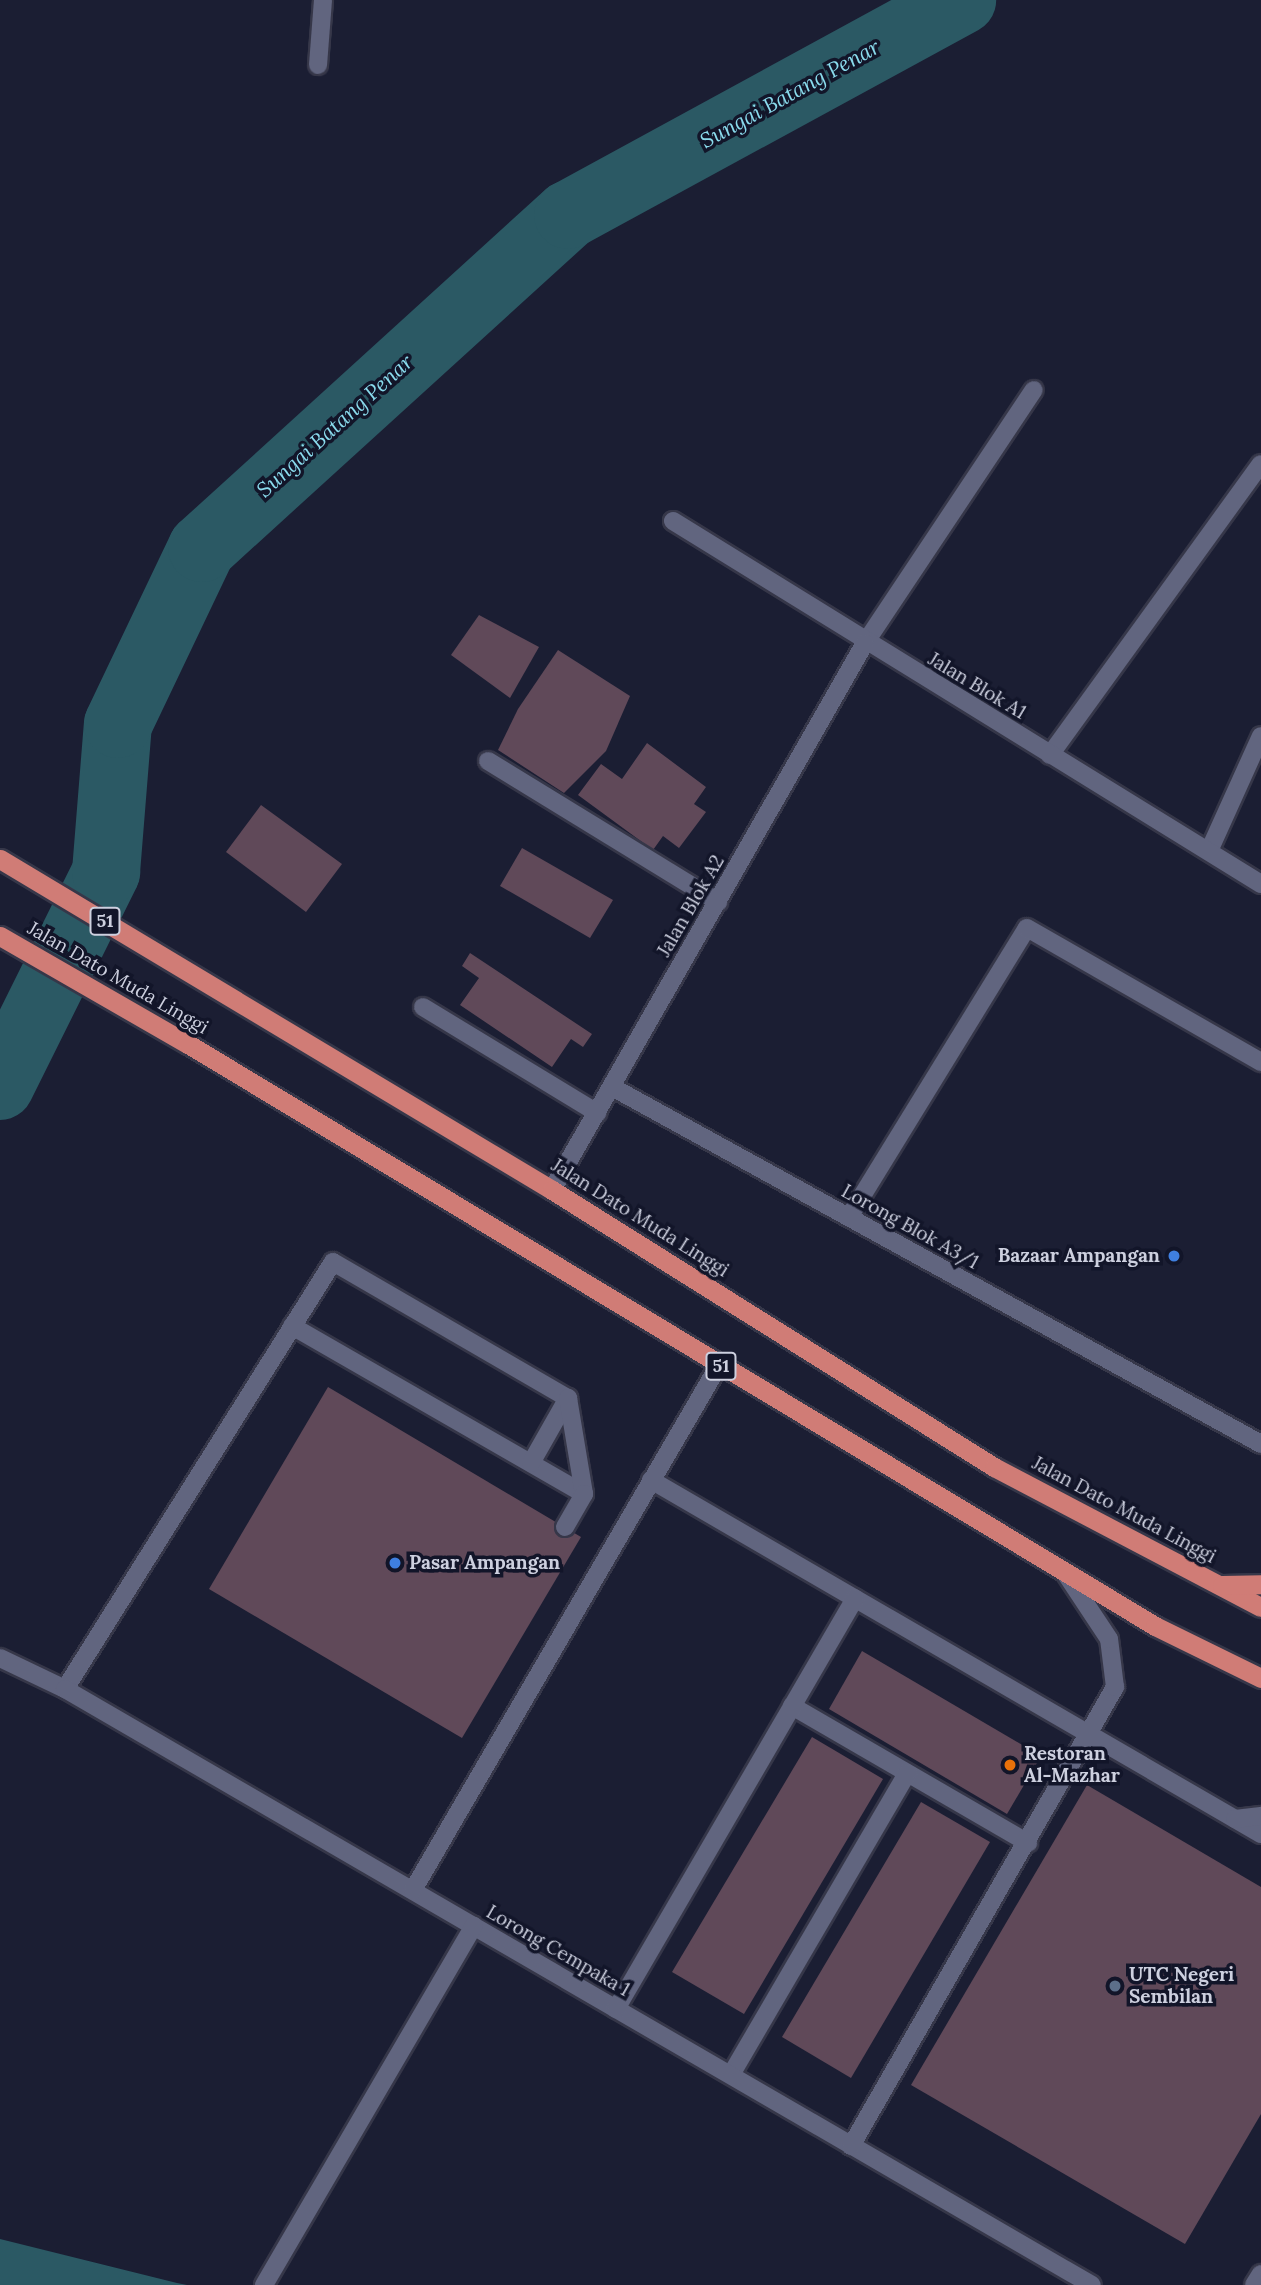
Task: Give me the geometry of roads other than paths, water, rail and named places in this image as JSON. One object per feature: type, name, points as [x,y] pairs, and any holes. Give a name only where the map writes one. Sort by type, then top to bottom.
[{"type":"highway","name":"Jalan Dato Muda Linggi","points":[[0,859],[552,1190],[994,1467],[1261,1607]]},
{"type":"highway","name":"Jalan Dato Muda Linggi","points":[[0,936],[188,1044],[1066,1574],[1155,1626],[1261,1678]]},
{"type":"highway","points":[[1217,1585],[1261,1584]]},
{"type":"street","points":[[318,65],[323,0]]},
{"type":"street","name":"Jalan Blok A2","points":[[552,1190],[865,643],[1034,390]]},
{"type":"street","points":[[1050,755],[1261,464]]},
{"type":"street","name":"Jalan Blok A1","points":[[673,521],[865,643],[1261,884]]},
{"type":"street","points":[[1209,851],[1261,736]]},
{"type":"street","points":[[488,761],[718,902]]},
{"type":"street","points":[[849,1217],[1027,928],[1261,1062]]},
{"type":"street","points":[[423,1007],[597,1113]]},
{"type":"street","name":"Lorong Blok A3/1","points":[[612,1087],[1261,1444]]},
{"type":"street","points":[[65,1689],[333,1262],[568,1398]]},
{"type":"street","points":[[292,1326],[584,1494]]},
{"type":"street","points":[[412,1890],[719,1365]]},
{"type":"street","points":[[531,1463],[568,1398]]},
{"type":"street","points":[[565,1527],[584,1494],[568,1398]]},
{"type":"street","points":[[651,1480],[1261,1834]]},
{"type":"street","points":[[852,2146],[1090,1735],[1115,1687],[1110,1639],[1066,1574]]},
{"type":"street","points":[[616,2009],[855,1599]]},
{"type":"street","name":"Lorong Cempaka 1","points":[[0,1658],[65,1689],[616,2009],[732,2073],[1091,2285]]},
{"type":"street","points":[[792,1706],[1028,1843]]},
{"type":"street","points":[[732,2073],[907,1773]]},
{"type":"street","points":[[1235,1819],[1261,1816]]},
{"type":"street","points":[[267,2279],[474,1926]]},
{"type":"street","points":[[1254,2285],[1261,2274]]},
{"type":"waterway","name":"Sungai Batang Penar","points":[[0,1086],[106,872],[118,724],[202,548],[568,215],[962,0]]},
{"type":"place","name":"Bazaar Ampangan","points":[[1174,1256]]},
{"type":"place","name":"Pasar Ampangan","points":[[395,1563]]},
{"type":"place","name":"Restoran Al-Mazhar","points":[[1010,1765]]},
{"type":"place","name":"UTC Negeri Sembilan","points":[[1115,1986]]}]
